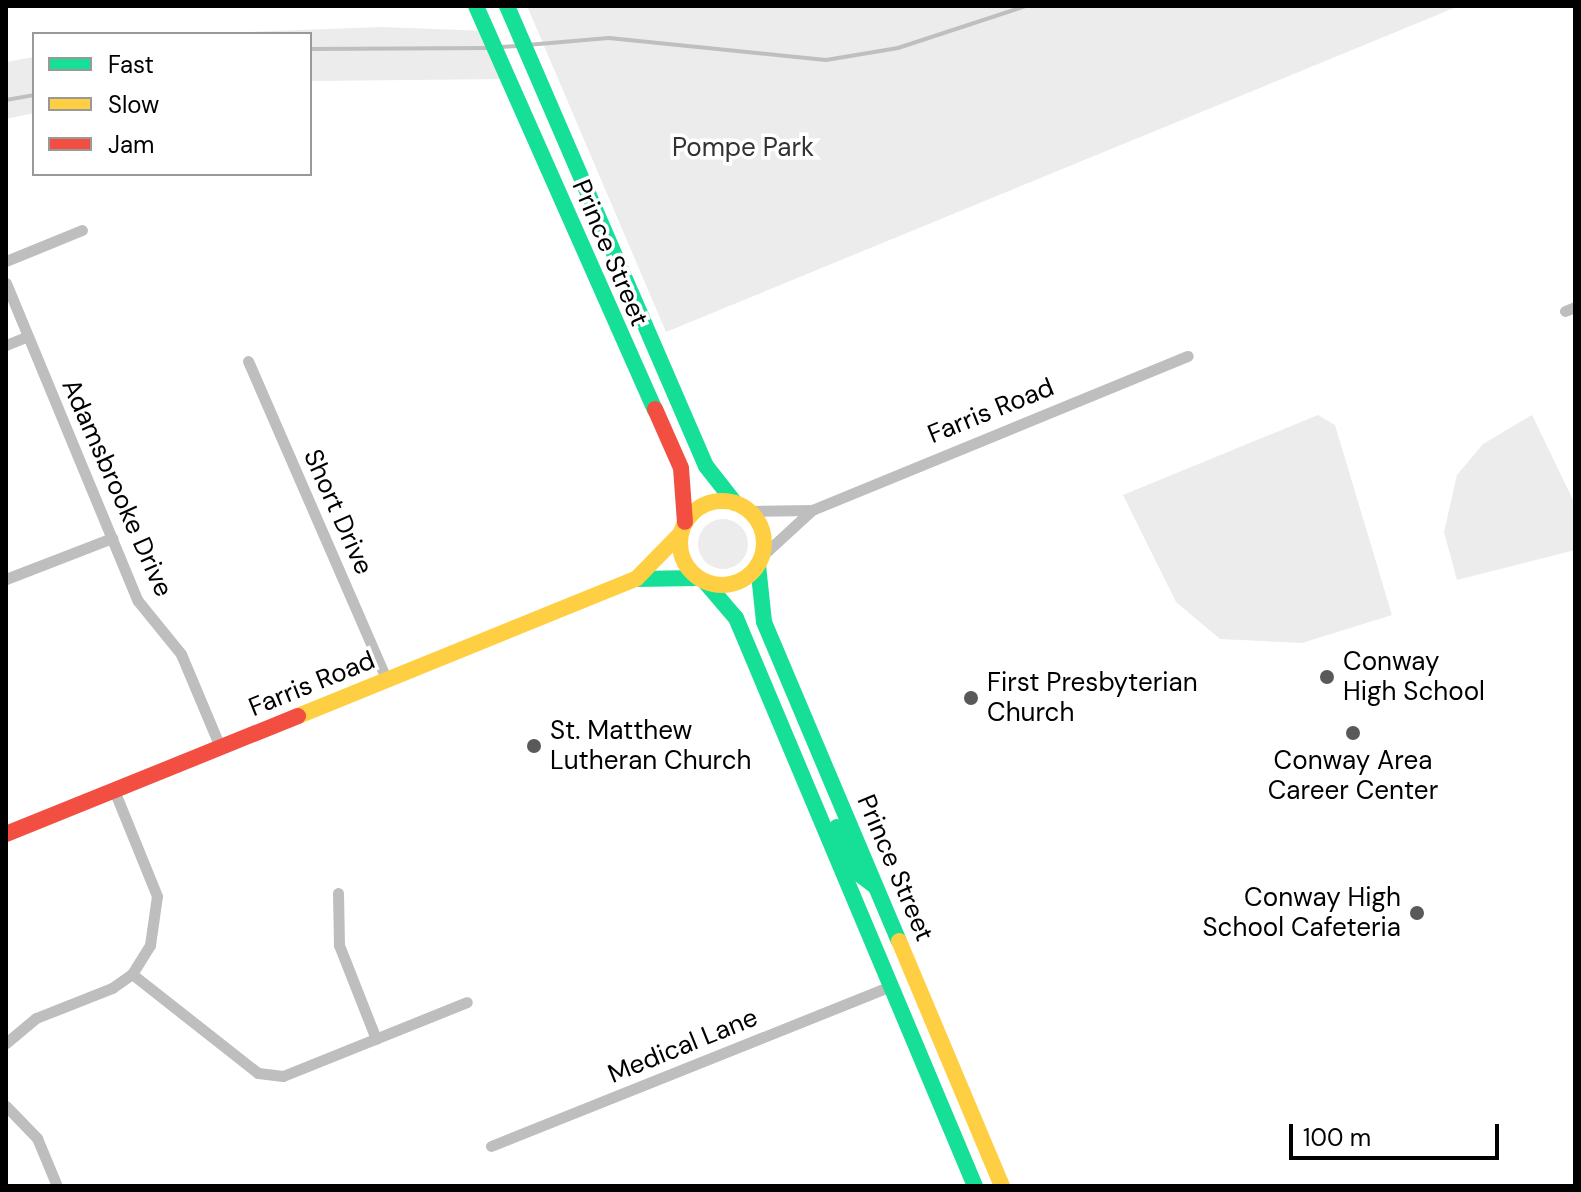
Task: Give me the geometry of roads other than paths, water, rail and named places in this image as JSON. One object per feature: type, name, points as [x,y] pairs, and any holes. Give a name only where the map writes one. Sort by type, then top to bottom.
[{"type":"main road","name":"Prince Street","points":[[476,6],[681,468],[683,528]]},
{"type":"main road","name":"Prince Street","points":[[507,6],[706,466],[742,507]]},
{"type":"main road","points":[[706,504],[742,507],[763,533],[761,560],[738,583],[702,581],[681,556],[683,528],[706,504]]},
{"type":"main road","name":"Farris Road","points":[[636,579],[683,528]]},
{"type":"main road","name":"Prince Street","points":[[761,560],[764,622],[1002,1186]]},
{"type":"main road","name":"Farris Road","points":[[6,834],[636,579],[702,581]]},
{"type":"main road","name":"Prince Street","points":[[702,581],[736,618],[975,1186]]},
{"type":"main road","points":[[792,749],[807,758],[853,865],[876,887]]},
{"type":"main road","points":[[891,986],[909,998],[939,1062],[957,1078]]},
{"type":"main road","points":[[957,1144],[974,1158],[985,1186]]},
{"type":"street","points":[[6,261],[82,230]]},
{"type":"street","name":"Adamsbrooke Drive","points":[[6,283],[138,601],[181,654],[220,747]]},
{"type":"street","points":[[6,345],[26,337]]},
{"type":"street","name":"Farris Road","points":[[761,560],[812,510],[1188,356]]},
{"type":"street","name":"Short Drive","points":[[248,361],[387,680]]},
{"type":"street","name":"Farris Road","points":[[742,507],[812,510]]},
{"type":"street","points":[[6,579],[112,538]]},
{"type":"street","points":[[6,1043],[36,1018],[132,974],[150,945],[157,896],[114,790]]},
{"type":"street","points":[[338,893],[339,945],[376,1039]]},
{"type":"street","points":[[132,974],[258,1073],[283,1076],[467,1002]]},
{"type":"street","name":"Medical Lane","points":[[491,1146],[891,986]]},
{"type":"street","points":[[6,1106],[37,1138],[57,1186]]},
{"type":"waterway","points":[[527,45],[609,38],[826,60],[898,48],[1026,6]]},
{"type":"waterway","points":[[1356,6],[1405,6]]},
{"type":"waterway","points":[[499,47],[518,46]]},
{"type":"waterway","points":[[312,49],[490,48]]},
{"type":"waterway","points":[[6,100],[32,95]]},
{"type":"place","name":"Conway High School","points":[[1327,677]]},
{"type":"place","name":"First Presbyterian Church","points":[[971,698]]},
{"type":"place","name":"Conway Area Career Center","points":[[1353,733]]},
{"type":"place","name":"St. Matthew Lutheran Church","points":[[534,746]]},
{"type":"place","name":"Conway High School Cafeteria","points":[[1417,913]]},
{"type":"park label","name":"Pompe Park","points":[[743,148]]}]
